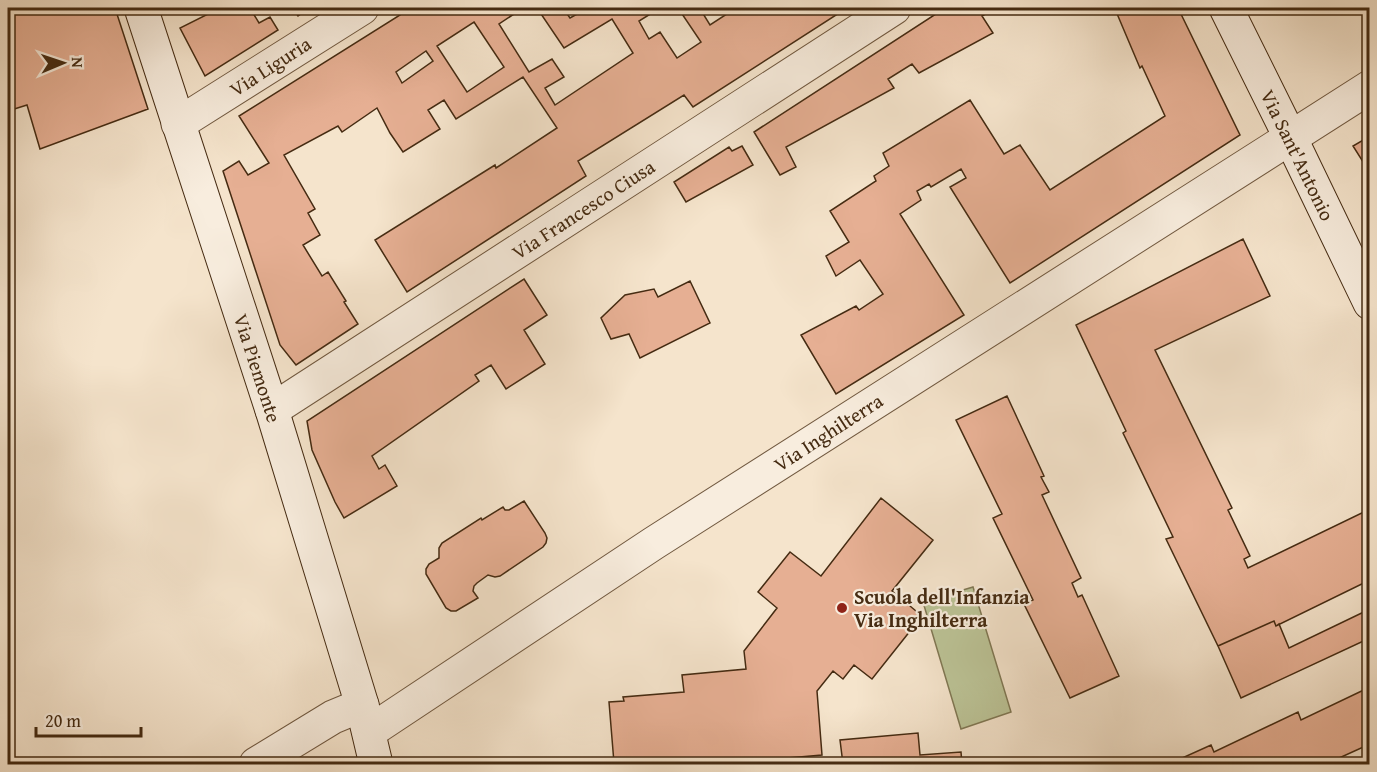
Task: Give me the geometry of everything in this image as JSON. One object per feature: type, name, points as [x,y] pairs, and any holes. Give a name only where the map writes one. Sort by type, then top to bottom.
[{"type":"street","name":"Via Piemonte","points":[[141,8],[272,410],[365,718],[376,765]]},
{"type":"street","name":"Via Liguria","points":[[178,124],[362,8]]},
{"type":"street","name":"Via Francesco Ciusa","points":[[272,410],[894,8]]},
{"type":"street","name":"Via Sant'Antonio","points":[[1226,8],[1370,303]]},
{"type":"street","name":"Via Inghilterra","points":[[256,765],[333,717],[365,718],[654,543],[1370,87]]},
{"type":"green space","points":[[973,587],[1011,712],[961,729],[923,602]]},
{"type":"building","points":[[8,8],[115,8],[148,109],[40,149],[27,105],[8,111]]},
{"type":"building","points":[[220,8],[250,8],[259,23],[270,17],[278,30],[205,76],[180,28]]},
{"type":"building","points":[[281,8],[293,8],[284,13]]},
{"type":"building","points":[[293,8],[309,8],[298,16]]},
{"type":"building","points":[[411,8],[523,8],[499,24],[529,72],[552,59],[564,77],[545,88],[555,105],[633,53],[612,19],[564,48],[537,8],[563,8],[570,18],[588,8],[660,8],[639,21],[649,39],[660,32],[677,58],[701,42],[678,8],[710,8],[702,12],[710,25],[736,8],[847,8],[693,107],[684,95],[578,161],[586,176],[407,292],[375,240],[495,165],[496,168],[557,128],[523,77],[456,119],[444,100],[428,110],[440,129],[403,152],[377,108],[342,132],[338,126],[284,155],[315,209],[308,213],[320,235],[303,245],[322,276],[328,272],[358,324],[296,365],[280,345],[223,171],[239,161],[248,175],[269,163],[239,116]],"holes":[[[474,22],[504,67],[467,92],[437,46]],[[426,51],[433,61],[402,83],[396,72]]]},
{"type":"building","points":[[945,8],[996,8],[982,16],[993,33],[919,73],[912,64],[888,79],[894,88],[786,147],[796,167],[780,175],[754,132]]},
{"type":"building","points":[[1018,8],[1039,8],[1023,14]]},
{"type":"building","points":[[1108,8],[1178,8],[1240,135],[1010,283],[950,187],[966,178],[961,169],[931,187],[929,184],[917,191],[921,200],[900,214],[964,315],[836,394],[801,335],[856,306],[859,310],[883,294],[860,260],[836,276],[826,256],[849,242],[830,211],[876,181],[874,176],[889,166],[883,153],[970,100],[1004,154],[1020,145],[1050,190],[1165,116],[1142,66],[1140,68],[1115,9]]},
{"type":"building","points":[[1370,136],[1370,173],[1353,146]]},
{"type":"building","points":[[742,146],[753,165],[686,202],[674,182],[729,147],[732,151]]},
{"type":"building","points":[[1243,239],[1270,296],[1155,350],[1232,508],[1228,510],[1250,556],[1244,559],[1248,568],[1370,509],[1370,580],[1276,626],[1274,621],[1218,646],[1166,539],[1173,537],[1123,433],[1126,431],[1076,325]]},
{"type":"building","points":[[524,279],[547,315],[524,330],[545,364],[506,389],[491,365],[475,375],[479,381],[372,456],[379,469],[385,465],[397,486],[344,518],[312,450],[307,421]]},
{"type":"building","points":[[690,281],[710,323],[640,358],[629,334],[611,339],[601,318],[625,295],[654,289],[658,297]]},
{"type":"building","points":[[1007,396],[1044,476],[1041,477],[1049,492],[1042,495],[1081,578],[1072,583],[1078,597],[1082,595],[1119,676],[1070,698],[1024,604],[1033,600],[993,518],[1002,514],[956,420]]},
{"type":"building","points":[[881,498],[933,540],[892,591],[922,616],[872,679],[854,665],[843,679],[833,671],[817,691],[822,755],[743,762],[743,764],[639,764],[639,761],[614,763],[609,702],[624,701],[623,697],[684,692],[682,675],[746,669],[744,651],[777,608],[758,592],[790,552],[821,576]]},
{"type":"building","points":[[524,501],[545,533],[546,543],[500,576],[488,575],[477,583],[473,591],[478,598],[456,611],[446,608],[426,574],[429,564],[439,558],[439,548],[442,543],[481,518],[482,520],[503,507],[509,510]]},
{"type":"building","points":[[1370,609],[1370,638],[1241,698],[1218,646],[1274,621],[1276,626],[1279,624],[1289,648]]},
{"type":"building","points":[[1370,687],[1370,744],[1326,764],[1323,762],[1317,764],[1169,764],[1211,745],[1214,752],[1298,712],[1301,720]]},
{"type":"building","points":[[918,733],[920,755],[961,752],[962,764],[843,764],[840,740]]},
{"type":"place","name":"Scuola dell'Infanzia Via Inghilterra","points":[[842,608]]}]
